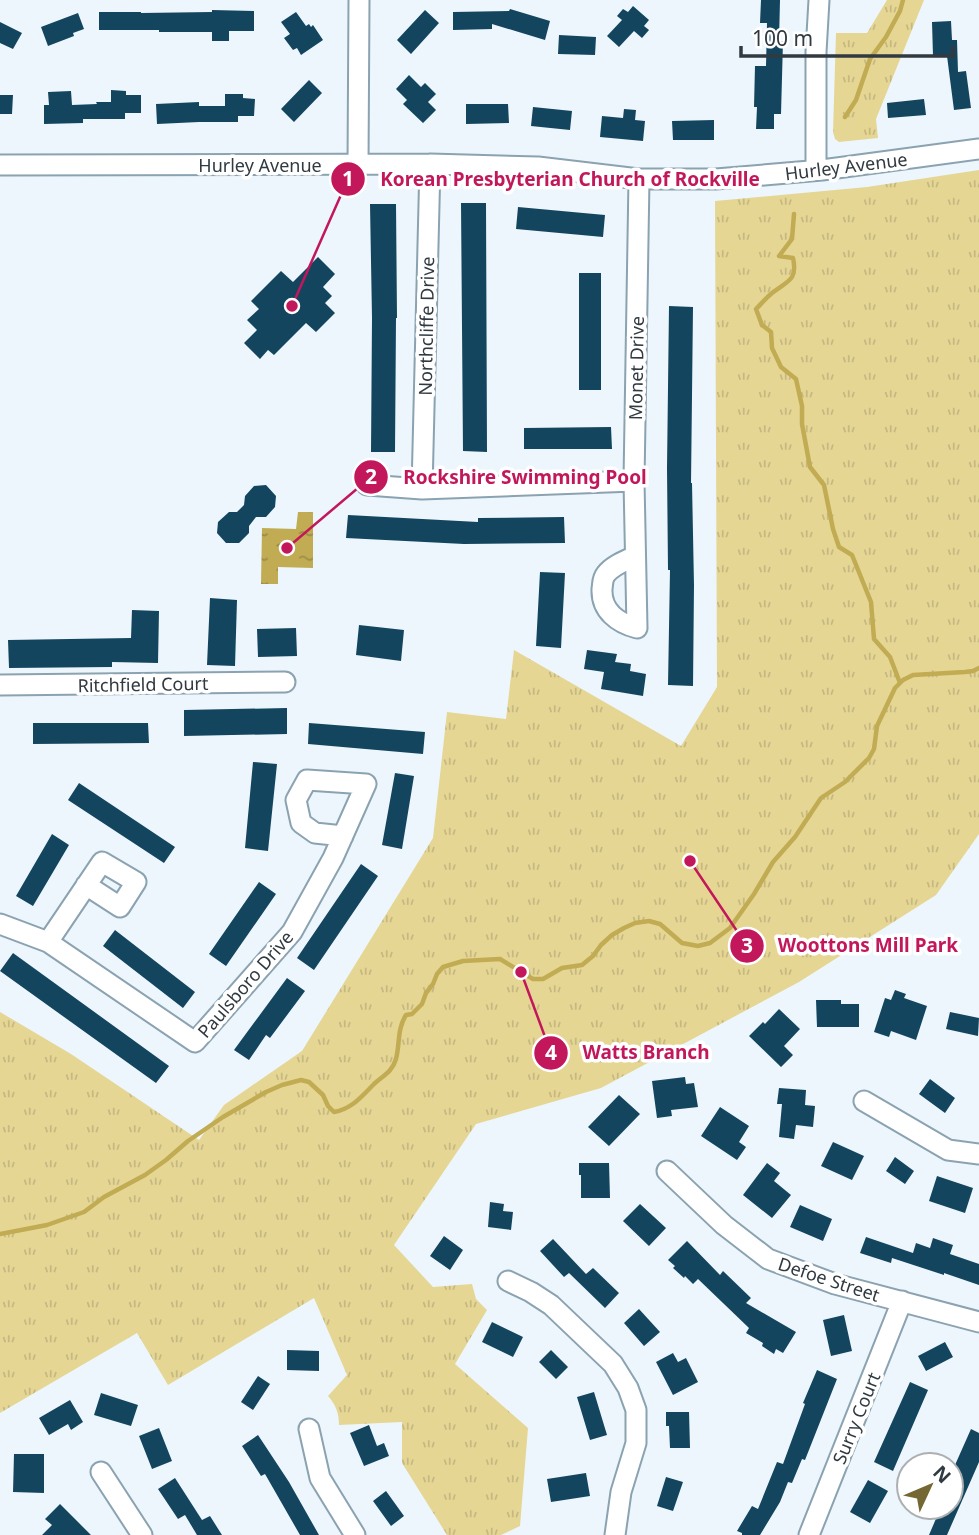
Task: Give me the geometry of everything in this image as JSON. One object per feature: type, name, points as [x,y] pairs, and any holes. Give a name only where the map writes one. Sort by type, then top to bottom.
[{"type":"street","points":[[358,165],[359,0]]},
{"type":"street","points":[[816,170],[819,0]]},
{"type":"street","name":"Hurley Avenue","points":[[0,165],[430,164],[538,167],[639,179],[716,179],[816,170],[979,149]]},
{"type":"street","name":"Northcliffe Drive","points":[[422,489],[430,164]]},
{"type":"street","name":"Monet Drive","points":[[635,556],[639,179]]},
{"type":"street","points":[[367,485],[422,489],[634,481]]},
{"type":"street","name":"Ritchfield Court","points":[[0,685],[285,682]]},
{"type":"street","name":"Paulsboro Drive","points":[[0,924],[48,942],[195,1042],[292,932],[343,835]]},
{"type":"street","points":[[48,942],[86,885]]},
{"type":"street","points":[[864,1101],[948,1150],[979,1153]]},
{"type":"street","name":"Defoe Street","points":[[667,1171],[724,1225],[768,1259],[835,1284],[979,1322]]},
{"type":"street","points":[[508,1281],[551,1305],[613,1364],[628,1388],[636,1410],[636,1443],[621,1492],[615,1535]]},
{"type":"street","name":"Surry Court","points":[[809,1535],[902,1301]]},
{"type":"street","points":[[309,1429],[320,1478],[355,1535]]},
{"type":"street","points":[[101,1472],[142,1535]]},
{"type":"green space","points":[[887,0],[924,0],[876,119],[878,138],[839,142],[833,132],[836,33],[867,33]]},
{"type":"green space","points":[[979,170],[979,834],[936,895],[799,982],[601,1088],[476,1124],[394,1245],[433,1287],[472,1284],[476,1299],[487,1310],[455,1364],[528,1428],[520,1526],[501,1535],[447,1535],[402,1463],[402,1422],[339,1425],[336,1409],[328,1396],[347,1375],[314,1298],[168,1385],[137,1333],[0,1413],[0,1012],[71,1054],[199,1140],[224,1105],[302,1051],[433,838],[447,712],[506,719],[514,650],[681,746],[717,687],[715,201],[867,187]]},
{"type":"water","points":[[298,512],[313,512],[313,568],[278,567],[278,584],[261,584],[262,528],[296,529]]},
{"type":"building","points":[[761,0],[780,0],[779,41],[783,41],[781,114],[774,114],[774,129],[756,129],[755,66],[766,66],[767,23],[760,23]]},
{"type":"building","points":[[633,6],[649,20],[644,26],[649,30],[642,38],[634,31],[619,47],[607,36],[622,20],[617,16],[623,9],[628,12]]},
{"type":"building","points":[[510,9],[550,21],[545,40],[492,24],[492,29],[453,30],[453,12]]},
{"type":"building","points":[[425,10],[439,23],[411,54],[397,40]]},
{"type":"building","points":[[254,11],[254,31],[229,31],[229,41],[212,41],[212,32],[99,30],[99,12]]},
{"type":"building","points":[[296,12],[306,26],[313,25],[323,40],[301,55],[297,48],[293,50],[284,38],[290,34],[281,22]]},
{"type":"building","points":[[78,13],[84,29],[48,46],[41,27]]},
{"type":"building","points":[[951,21],[952,40],[957,40],[958,72],[966,71],[971,108],[954,110],[947,56],[933,56],[932,22]]},
{"type":"building","points":[[0,22],[22,33],[13,49],[0,43]]},
{"type":"building","points":[[559,35],[596,37],[595,55],[558,54]]},
{"type":"building","points":[[409,75],[421,87],[425,83],[436,94],[428,102],[436,110],[423,123],[403,104],[407,100],[396,89]]},
{"type":"building","points":[[309,80],[322,93],[294,122],[281,109]]},
{"type":"building","points":[[111,90],[126,91],[126,95],[141,95],[141,113],[125,113],[125,119],[83,119],[83,123],[44,124],[44,105],[49,105],[48,92],[71,91],[72,105],[111,102]]},
{"type":"building","points":[[225,94],[243,94],[243,98],[255,99],[254,116],[238,116],[238,122],[157,124],[156,104],[199,102],[199,106],[225,106]]},
{"type":"building","points":[[0,95],[13,95],[12,114],[0,114]]},
{"type":"building","points":[[924,99],[926,115],[888,118],[887,103]]},
{"type":"building","points":[[466,104],[508,104],[509,123],[466,124]]},
{"type":"building","points":[[533,107],[572,111],[570,130],[531,126]]},
{"type":"building","points":[[624,109],[636,110],[635,120],[645,121],[643,141],[600,137],[602,116],[623,118]]},
{"type":"building","points":[[714,120],[714,140],[673,140],[672,121]]},
{"type":"building","points":[[461,203],[486,203],[487,452],[463,451]]},
{"type":"building","points":[[370,204],[396,204],[395,452],[371,452]]},
{"type":"building","points":[[518,207],[605,215],[603,237],[516,229]]},
{"type":"building","points":[[318,257],[335,274],[323,287],[332,296],[325,303],[335,313],[316,332],[306,323],[274,355],[268,350],[260,359],[244,343],[257,330],[247,320],[259,309],[251,301],[281,271],[293,282]]},
{"type":"building","points":[[579,273],[601,273],[601,390],[579,390]]},
{"type":"building","points":[[669,306],[693,307],[693,686],[668,685]]},
{"type":"building","points":[[611,427],[612,449],[524,449],[524,428]]},
{"type":"building","points":[[266,485],[276,496],[275,507],[266,517],[256,517],[249,526],[249,533],[239,543],[226,543],[217,533],[218,522],[229,512],[237,512],[244,505],[245,496],[254,486]]},
{"type":"building","points":[[348,515],[478,522],[478,518],[564,517],[565,543],[464,544],[346,538]]},
{"type":"building","points":[[540,572],[565,573],[561,648],[536,646]]},
{"type":"building","points":[[210,598],[237,600],[235,666],[207,665]]},
{"type":"building","points":[[132,610],[159,611],[158,663],[112,662],[112,667],[9,668],[8,640],[131,638]]},
{"type":"building","points":[[359,625],[404,630],[401,661],[356,655]]},
{"type":"building","points":[[296,628],[297,656],[258,657],[257,629]]},
{"type":"building","points":[[587,650],[617,654],[615,662],[631,664],[630,671],[646,674],[643,696],[601,689],[604,672],[584,669]]},
{"type":"building","points":[[287,708],[287,734],[184,736],[184,710]]},
{"type":"building","points":[[33,723],[148,723],[149,743],[33,744]]},
{"type":"building","points":[[309,723],[425,732],[423,754],[308,744]]},
{"type":"building","points":[[253,762],[277,764],[268,851],[245,848]]},
{"type":"building","points":[[395,773],[414,776],[402,849],[382,845]]},
{"type":"building","points":[[79,783],[175,847],[164,863],[68,800]]},
{"type":"building","points":[[52,834],[69,845],[33,906],[16,896]]},
{"type":"building","points":[[361,864],[378,876],[314,970],[297,958]]},
{"type":"building","points":[[259,882],[276,894],[226,966],[209,954]]},
{"type":"building","points":[[115,930],[195,992],[183,1008],[103,946]]},
{"type":"building","points":[[13,953],[169,1066],[156,1083],[0,971]]},
{"type":"building","points":[[287,978],[305,991],[270,1038],[266,1035],[249,1060],[234,1050]]},
{"type":"building","points":[[895,990],[906,994],[904,998],[927,1006],[916,1040],[891,1031],[889,1037],[874,1032],[885,998],[891,1000]]},
{"type":"building","points":[[816,1000],[841,1000],[841,1004],[859,1004],[859,1027],[817,1027]]},
{"type":"building","points":[[779,1009],[800,1029],[784,1046],[793,1055],[781,1067],[749,1036]]},
{"type":"building","points":[[950,1012],[979,1018],[978,1036],[946,1029]]},
{"type":"building","points":[[685,1077],[686,1084],[694,1083],[698,1107],[671,1110],[672,1116],[657,1118],[652,1081]]},
{"type":"building","points":[[930,1079],[955,1098],[945,1113],[919,1094]]},
{"type":"building","points":[[779,1088],[806,1090],[805,1105],[815,1106],[813,1127],[796,1125],[794,1139],[779,1137],[782,1104],[777,1104]]},
{"type":"building","points":[[619,1095],[640,1114],[609,1146],[588,1127]]},
{"type":"building","points":[[720,1107],[749,1126],[739,1142],[746,1147],[737,1160],[701,1136]]},
{"type":"building","points":[[833,1142],[864,1156],[852,1180],[821,1166]]},
{"type":"building","points":[[895,1157],[914,1171],[905,1184],[886,1171]]},
{"type":"building","points":[[579,1163],[609,1163],[610,1198],[581,1198]]},
{"type":"building","points":[[767,1163],[780,1173],[774,1181],[791,1195],[772,1218],[743,1195]]},
{"type":"building","points":[[937,1176],[973,1188],[965,1213],[929,1201]]},
{"type":"building","points":[[490,1202],[504,1204],[503,1211],[513,1212],[511,1230],[488,1227]]},
{"type":"building","points":[[640,1204],[666,1228],[649,1246],[623,1221]]},
{"type":"building","points":[[800,1205],[832,1219],[823,1241],[790,1227]]},
{"type":"building","points":[[444,1236],[463,1250],[450,1270],[430,1256]]},
{"type":"building","points":[[866,1237],[913,1253],[916,1243],[930,1248],[933,1238],[953,1245],[950,1254],[979,1264],[979,1285],[892,1258],[891,1263],[860,1253]]},
{"type":"building","points":[[553,1239],[586,1274],[593,1268],[619,1293],[605,1308],[569,1273],[564,1277],[540,1251]]},
{"type":"building","points":[[687,1241],[720,1275],[723,1271],[751,1298],[746,1303],[796,1332],[783,1353],[776,1349],[774,1354],[762,1346],[763,1343],[746,1333],[749,1328],[698,1279],[693,1284],[673,1268],[675,1266],[668,1260]]},
{"type":"building","points":[[639,1309],[660,1332],[644,1346],[624,1323]]},
{"type":"building","points":[[844,1315],[852,1351],[831,1356],[823,1320]]},
{"type":"building","points":[[492,1322],[523,1337],[513,1357],[482,1342]]},
{"type":"building","points":[[945,1342],[953,1357],[926,1371],[918,1356]]},
{"type":"building","points":[[287,1350],[319,1351],[319,1371],[287,1370]]},
{"type":"building","points":[[551,1350],[568,1367],[556,1379],[539,1362]]},
{"type":"building","points":[[673,1353],[678,1362],[686,1358],[698,1382],[673,1395],[656,1362]]},
{"type":"building","points":[[817,1370],[837,1379],[805,1460],[802,1459],[792,1483],[788,1482],[780,1502],[760,1535],[742,1535],[737,1531],[752,1506],[758,1509],[777,1462],[783,1464]]},
{"type":"building","points":[[258,1376],[270,1384],[253,1410],[241,1402]]},
{"type":"building","points":[[910,1382],[928,1390],[902,1451],[895,1451],[893,1471],[874,1462]]},
{"type":"building","points":[[594,1392],[607,1435],[590,1440],[577,1397]]},
{"type":"building","points":[[101,1393],[138,1405],[131,1426],[94,1415]]},
{"type":"building","points":[[70,1400],[83,1422],[71,1430],[68,1424],[49,1435],[39,1418]]},
{"type":"building","points":[[666,1412],[689,1412],[690,1448],[670,1448]]},
{"type":"building","points":[[369,1425],[377,1446],[384,1443],[389,1456],[364,1466],[350,1433]]},
{"type":"building","points":[[159,1428],[172,1461],[152,1469],[139,1436]]},
{"type":"building","points":[[971,1429],[979,1433],[979,1462],[965,1494],[965,1451],[961,1451]]},
{"type":"building","points":[[258,1435],[319,1535],[300,1535],[265,1474],[261,1476],[242,1446]]},
{"type":"building","points":[[14,1454],[44,1454],[44,1493],[13,1492]]},
{"type":"building","points":[[586,1473],[590,1496],[551,1502],[547,1479]]},
{"type":"building","points":[[666,1477],[683,1482],[673,1511],[657,1506]]},
{"type":"building","points":[[175,1478],[202,1520],[210,1516],[222,1535],[197,1535],[185,1515],[178,1519],[158,1489]]},
{"type":"building","points":[[868,1480],[888,1491],[870,1523],[850,1512]]},
{"type":"building","points":[[386,1491],[404,1516],[391,1526],[373,1501]]},
{"type":"building","points":[[60,1504],[91,1535],[42,1535],[52,1525],[45,1519]]},
{"type":"building","points":[[935,1521],[953,1521],[947,1535],[929,1535]]},
{"type":"waterway","points":[[845,117],[856,100],[870,59],[886,37],[903,0]]},
{"type":"waterway","points":[[794,214],[792,239],[779,256],[793,258],[793,276],[756,309],[762,325],[771,332],[772,348],[781,367],[796,379],[810,467],[824,485],[839,547],[852,555],[871,602],[874,639],[890,657],[900,683]]},
{"type":"waterway","points":[[0,1234],[47,1225],[84,1212],[104,1197],[145,1175],[223,1117],[282,1085],[301,1080],[309,1082],[323,1095],[334,1112],[351,1105],[392,1067],[403,1020],[422,1004],[443,967],[463,961],[500,959],[533,979],[543,979],[562,968],[582,965],[612,935],[635,923],[649,921],[660,924],[682,943],[698,946],[710,943],[730,928],[773,862],[795,837],[821,798],[845,782],[869,758],[874,749],[877,726],[895,688],[913,675],[965,672],[979,668]]},
{"type":"place","name":"Korean Presbyterian Church of Rockville","points":[[292,306]]},
{"type":"place","name":"Rockshire Swimming Pool","points":[[287,548]]},
{"type":"place","name":"Woottons Mill Park","points":[[690,861]]},
{"type":"place","name":"Watts Branch","points":[[521,972]]}]
